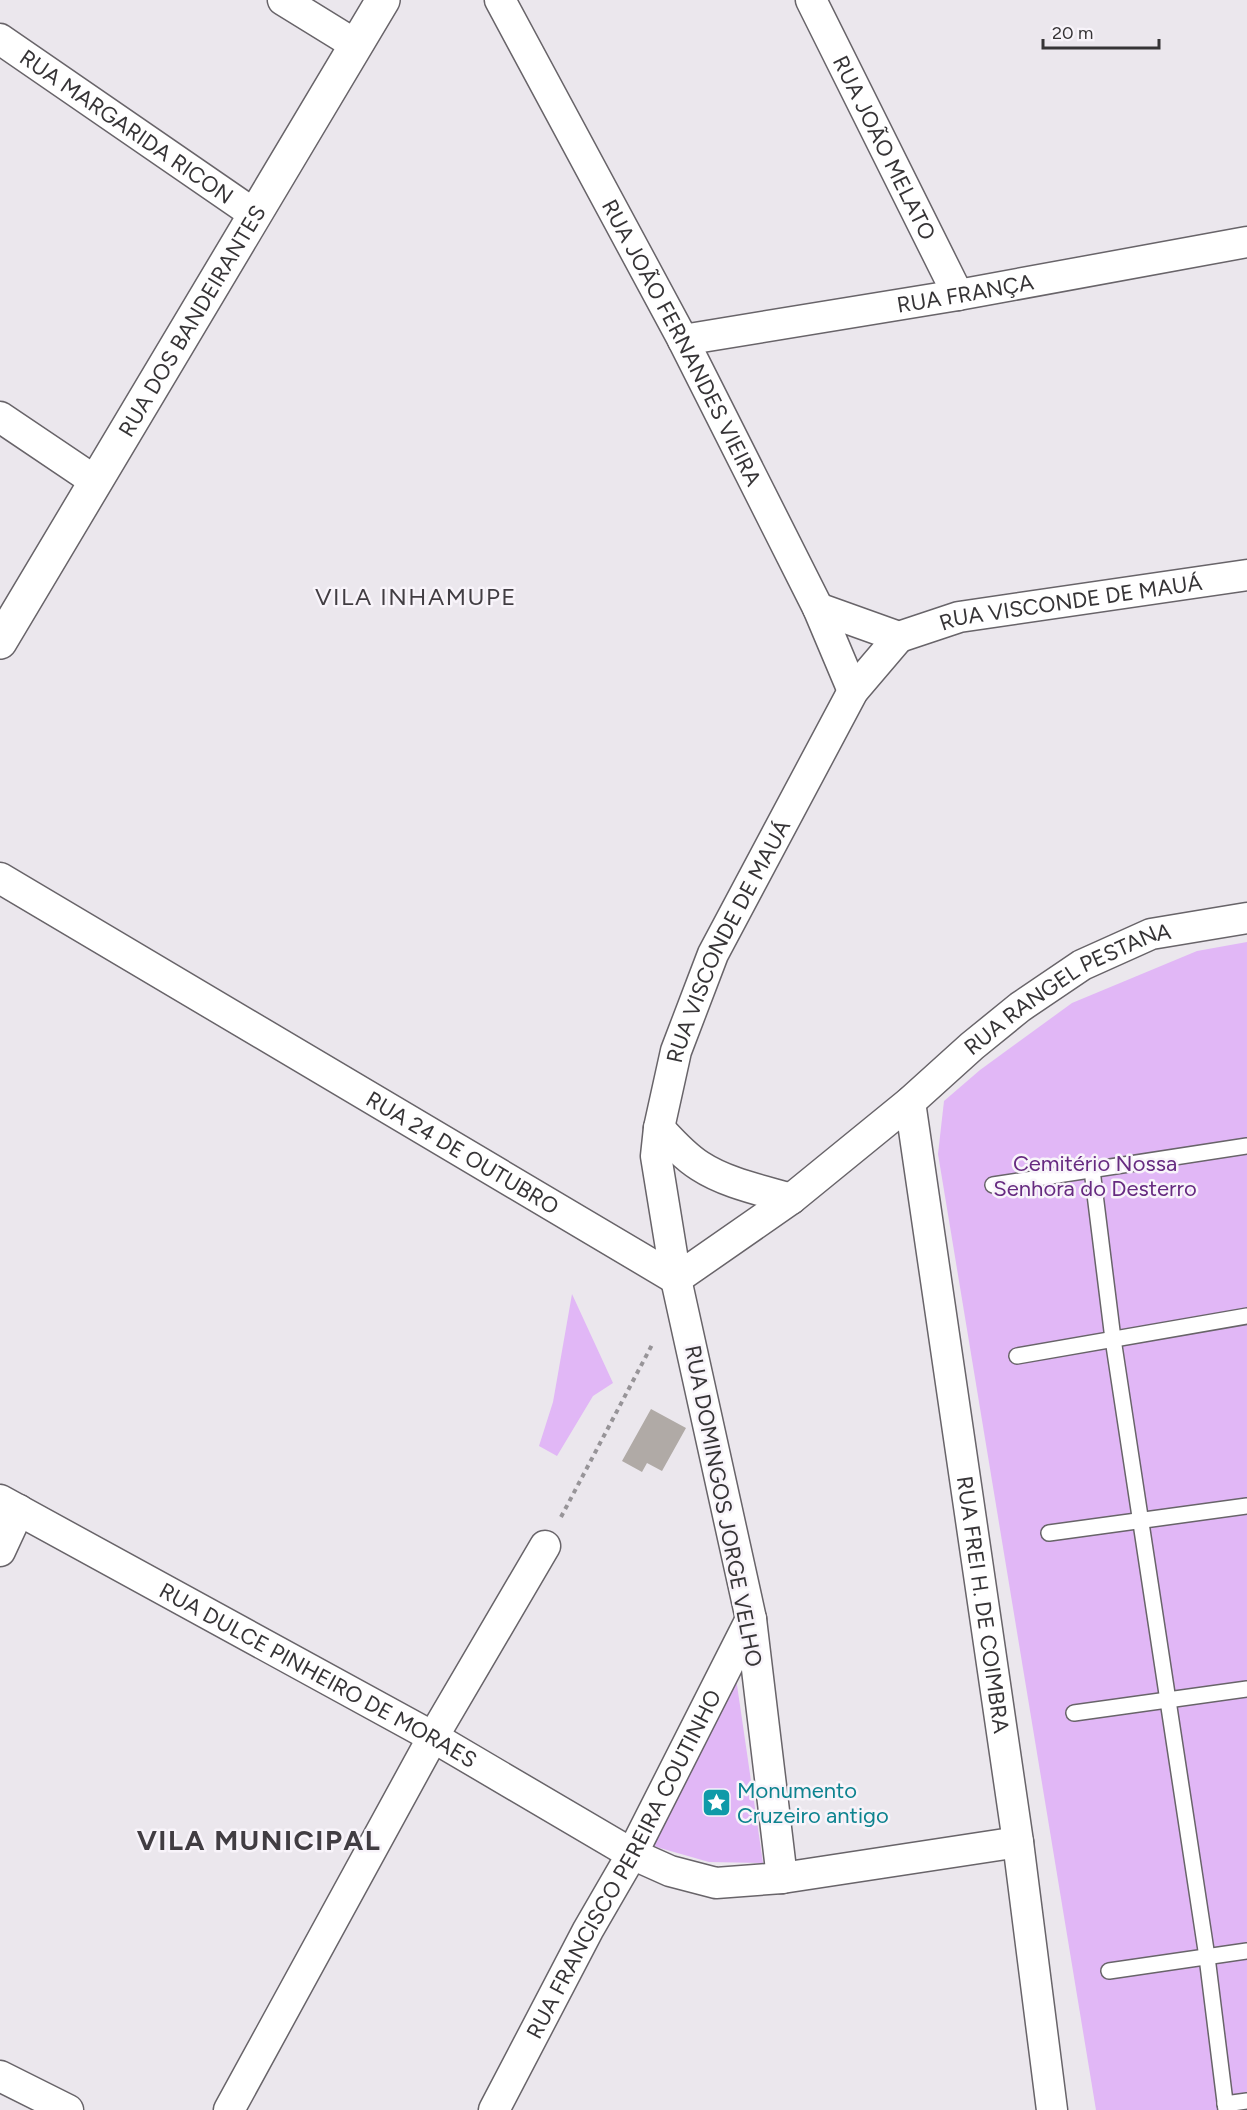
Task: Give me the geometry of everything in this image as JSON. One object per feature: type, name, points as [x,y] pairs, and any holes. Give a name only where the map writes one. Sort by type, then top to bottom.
[{"type":"street","points":[[283,0],[356,45]]},
{"type":"street","name":"RUA DOS BANDEIRANTES","points":[[0,642],[383,0]]},
{"type":"street","name":"RUA JOÃO FERNANDES VIEIRA","points":[[500,0],[682,340],[818,608],[853,691]]},
{"type":"street","name":"RUA JOÃO MELATO","points":[[811,0],[958,295]]},
{"type":"street","name":"RUA MARGARIDA RICON","points":[[0,39],[254,214]]},
{"type":"street","name":"RUA FRANÇA","points":[[682,340],[958,295],[1247,242]]},
{"type":"street","points":[[0,417],[95,481]]},
{"type":"street","name":"RUA VISCONDE DE MAUÁ","points":[[678,1285],[656,1156],[658,1128],[676,1051],[713,954],[853,691],[898,637],[958,617],[1247,575]]},
{"type":"street","points":[[818,608],[898,637]]},
{"type":"street","name":"RUA 24 DE OUTUBRO","points":[[0,878],[678,1285]]},
{"type":"street","name":"RUA RANGEL PESTANA","points":[[910,1102],[972,1046],[1082,964],[1151,934],[1247,918]]},
{"type":"street","points":[[678,1285],[791,1199],[910,1102]]},
{"type":"street","name":"RUA FREI H. DE COIMBRA","points":[[910,1102],[1018,1842],[1052,2110]]},
{"type":"street","points":[[658,1128],[683,1154],[701,1167],[735,1182],[791,1199]]},
{"type":"street","name":"RUA DOMINGOS JORGE VELHO","points":[[678,1285],[751,1619],[782,1878]]},
{"type":"street","points":[[0,1551],[10,1505]]},
{"type":"street","name":"RUA DULCE PINHEIRO DE MORAES","points":[[10,1505],[433,1737],[632,1854],[670,1871],[716,1883],[782,1878],[1018,1842]]},
{"type":"street","points":[[229,2110],[433,1737],[545,1546]]},
{"type":"street","name":"RUA FRANCISCO PEREIRA COUTINHO","points":[[494,2110],[588,1930],[632,1854],[751,1619]]},
{"type":"street","points":[[0,2076],[69,2110]]},
{"type":"lane","points":[[993,1185],[1247,1146]]},
{"type":"lane","points":[[1092,1170],[1113,1339],[1207,1957],[1225,2107],[1247,2101]]},
{"type":"lane","points":[[1017,1356],[1247,1316]]},
{"type":"lane","points":[[1049,1533],[1247,1506]]},
{"type":"lane","points":[[1074,1713],[1247,1689]]},
{"type":"lane","points":[[1110,1971],[1247,1951]]},
{"type":"path","points":[[545,1546],[678,1285]]},
{"type":"green space","name":"Cemitério Nossa Senhora do Desterro","points":[[1247,942],[1247,2110],[1096,2110],[938,1154],[944,1101],[980,1070],[1072,1003],[1197,951]]},
{"type":"green space","points":[[572,1294],[613,1383],[593,1396],[557,1456],[539,1446],[553,1402]]},
{"type":"green space","points":[[736,1678],[763,1863],[709,1862],[653,1846]]},
{"type":"building","points":[[651,1409],[686,1428],[662,1471],[647,1463],[642,1472],[622,1461]]},
{"type":"place","name":"Monumento Cruzeiro antigo","points":[[716,1803]]},
{"type":"district","name":"VILA INHAMUPE","points":[[416,597]]},
{"type":"district","name":"VILA MUNICIPAL","points":[[259,1840]]}]
